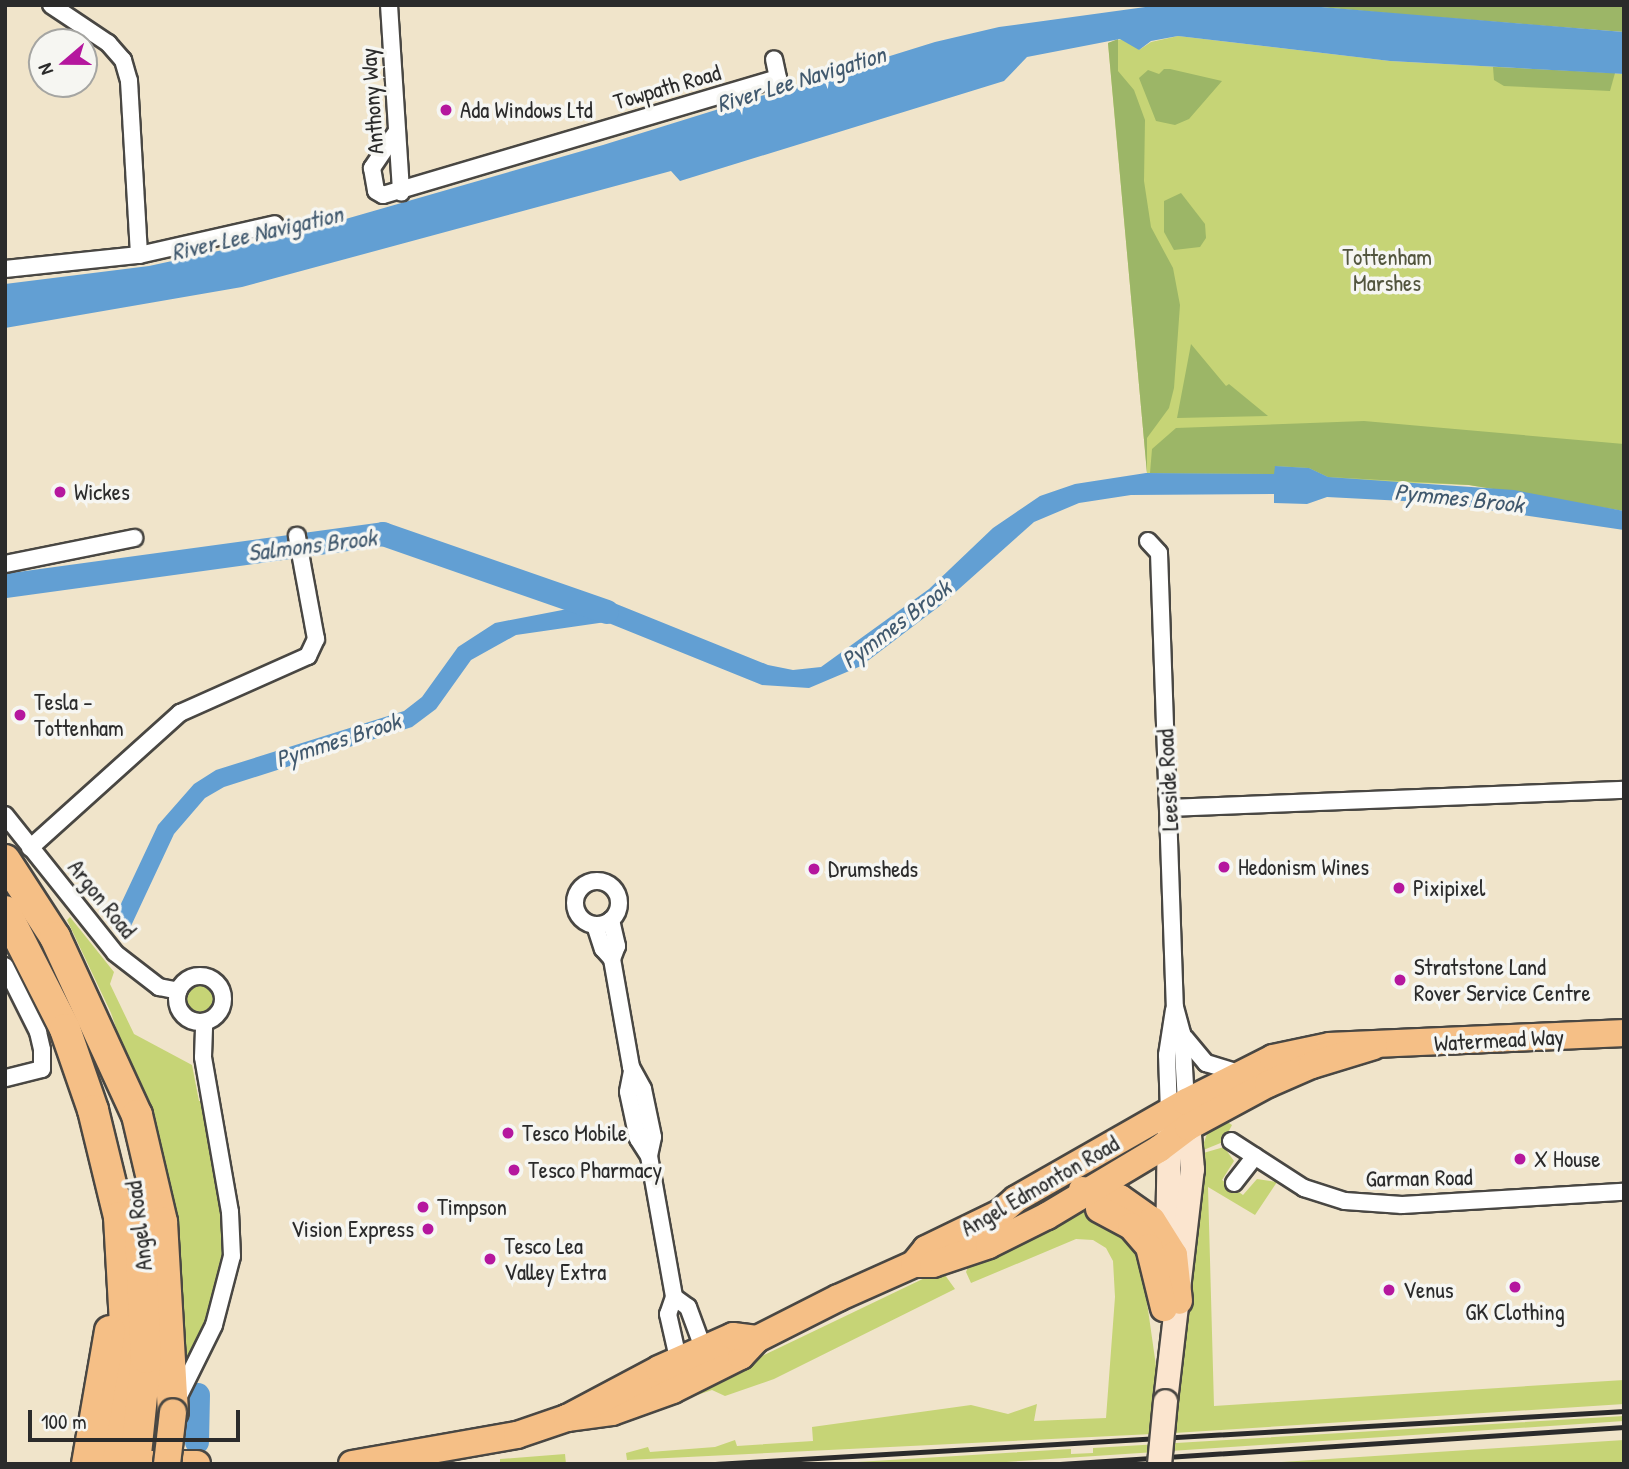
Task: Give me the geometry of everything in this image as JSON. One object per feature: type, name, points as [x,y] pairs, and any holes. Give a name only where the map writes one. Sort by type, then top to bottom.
[{"type":"highway","name":"Angel Road","points":[[18,854],[82,995],[116,1102],[138,1209],[147,1308],[149,1395],[135,1464]]},
{"type":"highway","name":"Angel Road","points":[[5,911],[65,1029],[93,1110],[119,1217],[126,1295],[149,1395],[112,1464]]},
{"type":"highway","points":[[87,1464],[149,1395]]},
{"type":"main road","name":"Watermead Way","points":[[1182,1116],[1239,1073],[1301,1050],[1624,1034]]},
{"type":"main road","name":"Watermead Way","points":[[1182,1116],[1297,1071],[1374,1046]]},
{"type":"main road","name":"Angel Edmonton Road","points":[[352,1464],[474,1445],[567,1418],[693,1365],[741,1356],[757,1339],[914,1264],[953,1259],[1047,1216],[1091,1190],[1182,1116]]},
{"type":"main road","name":"Angel Edmonton Road","points":[[914,1264],[926,1249],[1000,1213],[1016,1199],[1182,1116]]},
{"type":"main road","points":[[1000,1213],[1059,1193],[1091,1190],[1132,1204],[1168,1241],[1178,1270],[1172,1304]]},
{"type":"main road","points":[[1047,1216],[1087,1207],[1114,1214],[1131,1226],[1155,1260],[1172,1304]]},
{"type":"main road","points":[[149,1395],[167,1464]]},
{"type":"main road","points":[[141,1464],[197,1464]]},
{"type":"street","points":[[51,5],[108,43],[123,60],[129,81],[139,255]]},
{"type":"street","name":"Anthony Way","points":[[389,5],[401,193]]},
{"type":"street","name":"Towpath Road","points":[[401,193],[778,78],[774,59]]},
{"type":"street","points":[[397,131],[372,168],[372,179],[383,195],[401,193]]},
{"type":"street","points":[[5,269],[139,255],[275,223]]},
{"type":"street","points":[[5,564],[134,538]]},
{"type":"street","points":[[18,854],[180,713],[308,656],[316,639],[298,542]]},
{"type":"street","name":"Leeside Road","points":[[1154,547],[1170,808],[1175,1007],[1167,1055],[1192,1158],[1172,1304],[1170,1355],[1158,1464]]},
{"type":"street","points":[[1170,808],[1624,790]]},
{"type":"street","name":"Argon Road","points":[[5,815],[18,854],[126,963],[159,987],[179,991]]},
{"type":"street","points":[[591,881],[610,884],[618,895],[619,909],[611,920],[595,925],[580,918],[574,902],[579,888],[591,881]]},
{"type":"street","points":[[611,920],[617,946],[612,959],[632,1071],[630,1103],[638,1139],[649,1156],[674,1297],[668,1314],[693,1365]]},
{"type":"street","points":[[595,925],[603,949],[612,959]]},
{"type":"street","points":[[5,966],[38,1032],[42,1069],[5,1078]]},
{"type":"street","points":[[198,976],[217,983],[223,1003],[216,1016],[204,1022],[191,1020],[181,1011],[179,991],[186,981],[198,976]]},
{"type":"street","name":"Leeside Road","points":[[1168,1241],[1182,1116],[1182,1032],[1175,1007]]},
{"type":"street","points":[[149,1395],[221,1306],[232,1256],[230,1212],[203,1057],[204,1022]]},
{"type":"street","name":"Leeside Road","points":[[1182,1032],[1206,1063],[1239,1073]]},
{"type":"street","name":"Garman Road","points":[[1231,1141],[1304,1188],[1345,1201],[1374,1205],[1624,1192]]},
{"type":"street","points":[[1234,1183],[1255,1156]]},
{"type":"street","points":[[674,1297],[688,1307],[693,1365]]},
{"type":"green space","points":[[1297,5],[1624,5],[1624,32],[1408,15]]},
{"type":"green space","name":"Tottenham Marshes","points":[[1178,36],[1390,61],[1624,74],[1624,511],[1469,485],[1147,473],[1108,43],[1125,38],[1139,50],[1151,42]]},
{"type":"green space","points":[[1118,39],[1118,71],[1134,90],[1145,120],[1144,181],[1151,227],[1173,268],[1180,305],[1174,388],[1169,408],[1147,438],[1147,473],[1108,43]]},
{"type":"green space","points":[[1493,67],[1615,73],[1610,91],[1504,86],[1494,80]]},
{"type":"green space","points":[[1164,69],[1222,81],[1189,119],[1175,125],[1156,121],[1139,78],[1148,70],[1159,74]]},
{"type":"green space","points":[[1181,193],[1205,224],[1206,238],[1200,247],[1174,250],[1164,232],[1164,201]]},
{"type":"green space","points":[[1191,344],[1226,386],[1229,384],[1268,416],[1177,418]]},
{"type":"green space","points":[[1364,421],[1624,444],[1624,511],[1469,485],[1328,477],[1309,468],[1275,466],[1275,474],[1150,473],[1152,449],[1176,428]]},
{"type":"green space","points":[[70,917],[114,972],[110,984],[134,1034],[192,1065],[199,1101],[202,1101],[223,1221],[224,1251],[207,1321],[186,1359],[182,1359],[144,1109],[111,1013],[67,920]]},
{"type":"green space","points":[[200,986],[209,990],[213,999],[209,1008],[200,1012],[191,1008],[187,999],[191,990]]},
{"type":"green space","points":[[1226,1121],[1232,1125],[1223,1142],[1201,1151],[1208,1131]]},
{"type":"green space","points":[[1224,1147],[1234,1161],[1222,1180],[1243,1195],[1257,1179],[1277,1182],[1255,1215],[1208,1187],[1214,1406],[1624,1380],[1624,1404],[1174,1433],[1200,1154]]},
{"type":"green space","points":[[1084,1212],[1112,1226],[1141,1260],[1156,1366],[1152,1434],[627,1460],[626,1453],[648,1447],[650,1452],[715,1447],[735,1440],[737,1446],[813,1441],[812,1427],[971,1405],[1008,1414],[1037,1404],[1034,1421],[1106,1418],[1115,1297],[1113,1261],[1106,1248],[1093,1240],[1076,1239],[971,1283],[966,1272],[970,1262],[1072,1213]]},
{"type":"green space","points":[[931,1275],[945,1275],[955,1289],[774,1379],[725,1396],[712,1390],[677,1402],[708,1382]]},
{"type":"green space","points":[[1624,1416],[1624,1421],[975,1464],[824,1464],[1071,1449],[1071,1454],[1093,1453],[1093,1448]]},
{"type":"green space","points":[[1624,1440],[1624,1464],[1250,1464]]},
{"type":"green space","points":[[565,1454],[566,1464],[500,1464],[500,1459]]},
{"type":"water","points":[[1160,5],[1297,5],[1624,32],[1624,74],[1390,61],[1178,36],[1151,41],[1139,50],[1120,39],[1027,57],[1004,81],[680,181],[671,171],[242,287],[5,328],[5,284],[149,266],[283,237],[603,145],[935,42],[999,27]]},
{"type":"water","points":[[1275,466],[1309,468],[1328,477],[1514,490],[1624,511],[1624,530],[1442,503],[1327,497],[1307,504],[1274,503],[1274,494],[1131,495],[1079,503],[1034,522],[941,605],[861,666],[809,688],[762,685],[606,622],[516,635],[471,660],[436,709],[412,727],[224,787],[205,798],[174,834],[124,941],[111,925],[158,825],[194,784],[216,770],[404,711],[422,697],[458,647],[495,623],[609,601],[768,665],[793,670],[821,667],[929,589],[993,528],[1040,496],[1075,484],[1146,473],[1274,474]]},
{"type":"waterway","name":"Salmons Brook","points":[[5,586],[383,534],[607,612]]},
{"type":"waterway","name":"Pymmes Brook","points":[[197,1442],[198,1395]]},
{"type":"railway","points":[[715,1464],[1624,1411]]},
{"type":"railway","points":[[1060,1464],[1624,1427]]},
{"type":"place","name":"Ada Windows Ltd","points":[[446,110]]},
{"type":"place","name":"Wickes","points":[[60,492]]},
{"type":"place","name":"Tesla - Tottenham","points":[[20,715]]},
{"type":"place","name":"Hedonism Wines","points":[[1224,867]]},
{"type":"place","name":"Drumsheds","points":[[814,869]]},
{"type":"place","name":"Pixipixel","points":[[1399,888]]},
{"type":"place","name":"Stratstone Land Rover Service Centre","points":[[1400,980]]},
{"type":"place","name":"Tesco Mobile","points":[[508,1133]]},
{"type":"place","name":"X House","points":[[1520,1159]]},
{"type":"place","name":"Tesco Pharmacy","points":[[514,1170]]},
{"type":"place","name":"Timpson","points":[[423,1207]]},
{"type":"place","name":"Vision Express","points":[[428,1229]]},
{"type":"place","name":"Tesco Lea Valley Extra","points":[[490,1259]]},
{"type":"place","name":"GK Clothing","points":[[1515,1287]]},
{"type":"place","name":"Venus","points":[[1389,1290]]},
{"type":"water label","name":"River Lee Navigation","points":[[801,79]]},
{"type":"water label","name":"River Lee Navigation","points":[[257,233]]}]
